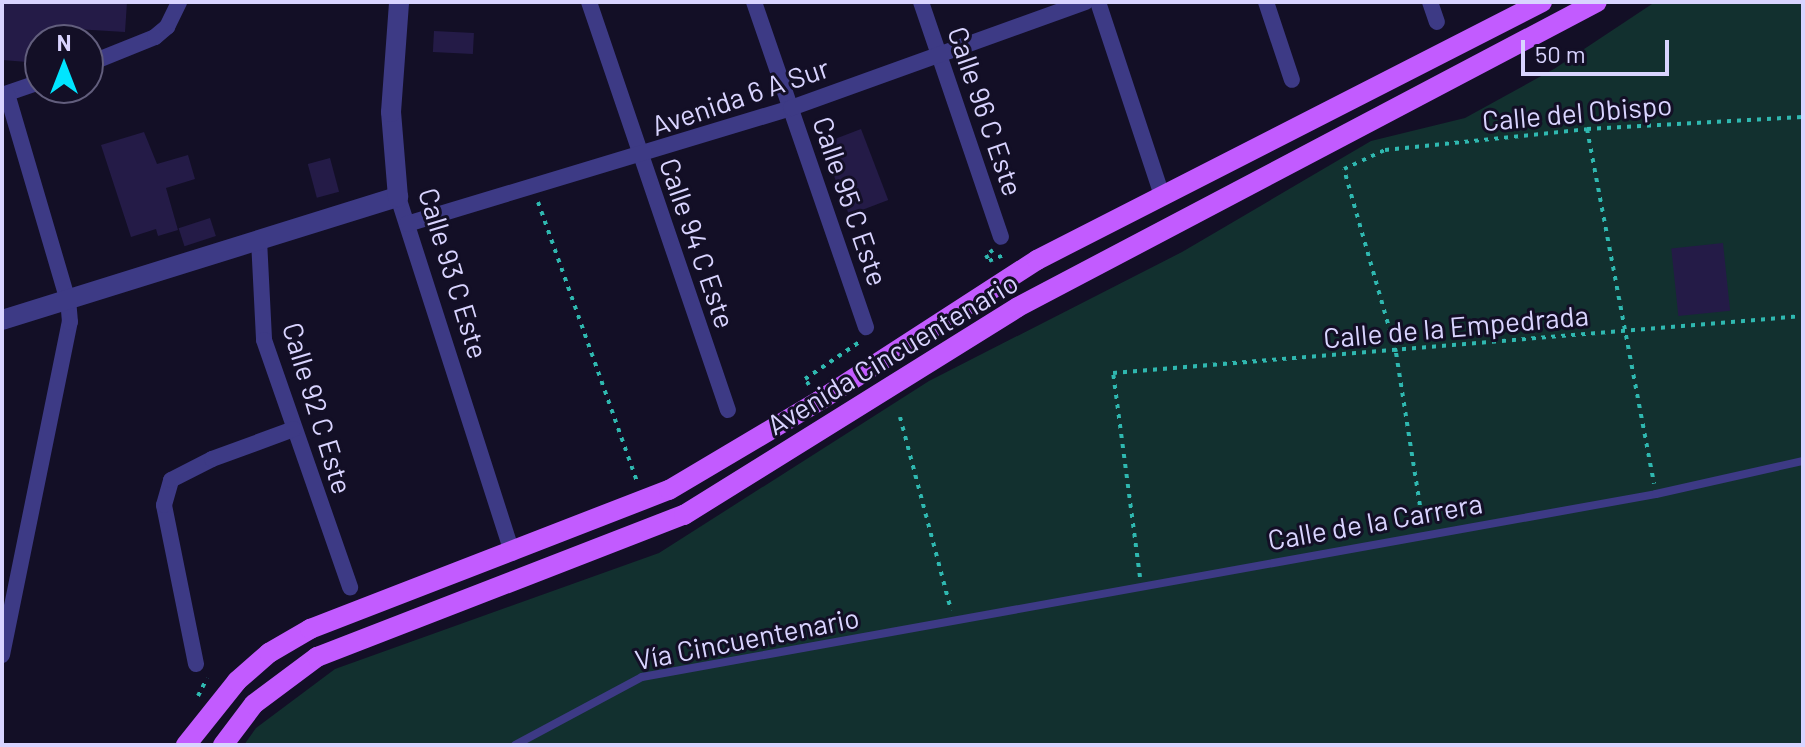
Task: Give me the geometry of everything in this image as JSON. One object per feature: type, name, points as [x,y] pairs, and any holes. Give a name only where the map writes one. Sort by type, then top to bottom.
[{"type":"main road","name":"Avenida Cincuentenario","points":[[186,745],[237,681],[269,653],[310,629],[643,500],[819,401],[1037,260],[1161,193],[1542,2]]},
{"type":"main road","name":"Avenida Cincuentenario","points":[[223,745],[254,704],[317,657],[684,515],[1018,307],[1597,2]]},
{"type":"street","points":[[104,58],[155,37],[167,27],[179,2]]},
{"type":"street","name":"Calle 93 C Este","points":[[399,2],[391,112],[398,197],[512,553]]},
{"type":"street","name":"Calle 94 C Este","points":[[589,2],[728,410]]},
{"type":"street","name":"Calle 95 C Este","points":[[754,2],[866,327]]},
{"type":"street","name":"Calle 96 C Este","points":[[921,2],[1001,237]]},
{"type":"street","name":"Avenida 6 A Sur","points":[[407,224],[641,157],[791,108],[1085,2]]},
{"type":"street","points":[[1098,2],[1161,193]]},
{"type":"street","points":[[1266,2],[1292,80]]},
{"type":"street","points":[[1430,2],[1437,22]]},
{"type":"street","points":[[2,655],[45,458],[70,322],[68,301],[4,94],[24,87]]},
{"type":"street","points":[[2,320],[398,197]]},
{"type":"street","name":"Calle 92 C Este","points":[[259,240],[264,340],[350,587]]},
{"type":"street","points":[[196,664],[164,505],[171,480],[212,459],[294,429]]},
{"type":"lane","name":"Calle de la Carrera","points":[[954,620],[1656,494],[1803,461]]},
{"type":"lane","name":"Vía Cincuentenario","points":[[515,745],[642,677],[954,620]]},
{"type":"path","name":"Calle del Obispo","points":[[1396,352],[1344,169],[1356,161],[1385,150],[1587,129],[1803,117]]},
{"type":"path","points":[[1587,129],[1656,494]]},
{"type":"path","points":[[533,188],[643,500]]},
{"type":"path","name":"Calle de la Empedrada","points":[[1141,585],[1113,373],[1803,316]]},
{"type":"path","points":[[819,401],[805,379],[860,343],[866,327]]},
{"type":"path","points":[[1396,352],[1424,535]]},
{"type":"path","points":[[900,417],[954,620]]},
{"type":"green space","points":[[1655,2],[1803,2],[1803,745],[244,745],[256,728],[335,669],[659,553],[929,381],[1182,252],[1371,141],[1465,118],[1554,69]]},
{"type":"building","points":[[2,2],[127,2],[125,32],[104,31],[104,24],[24,24],[24,62],[2,60]]},
{"type":"building","points":[[434,31],[474,33],[473,54],[433,52]]},
{"type":"building","points":[[861,129],[888,200],[849,215],[822,144]]},
{"type":"building","points":[[144,132],[157,164],[188,155],[195,179],[166,188],[178,230],[158,236],[156,229],[131,237],[101,145]]},
{"type":"building","points":[[330,158],[339,192],[317,198],[308,164]]},
{"type":"building","points":[[210,218],[216,236],[184,246],[179,228]]},
{"type":"building","points":[[1723,243],[1730,311],[1678,316],[1671,248]]}]
